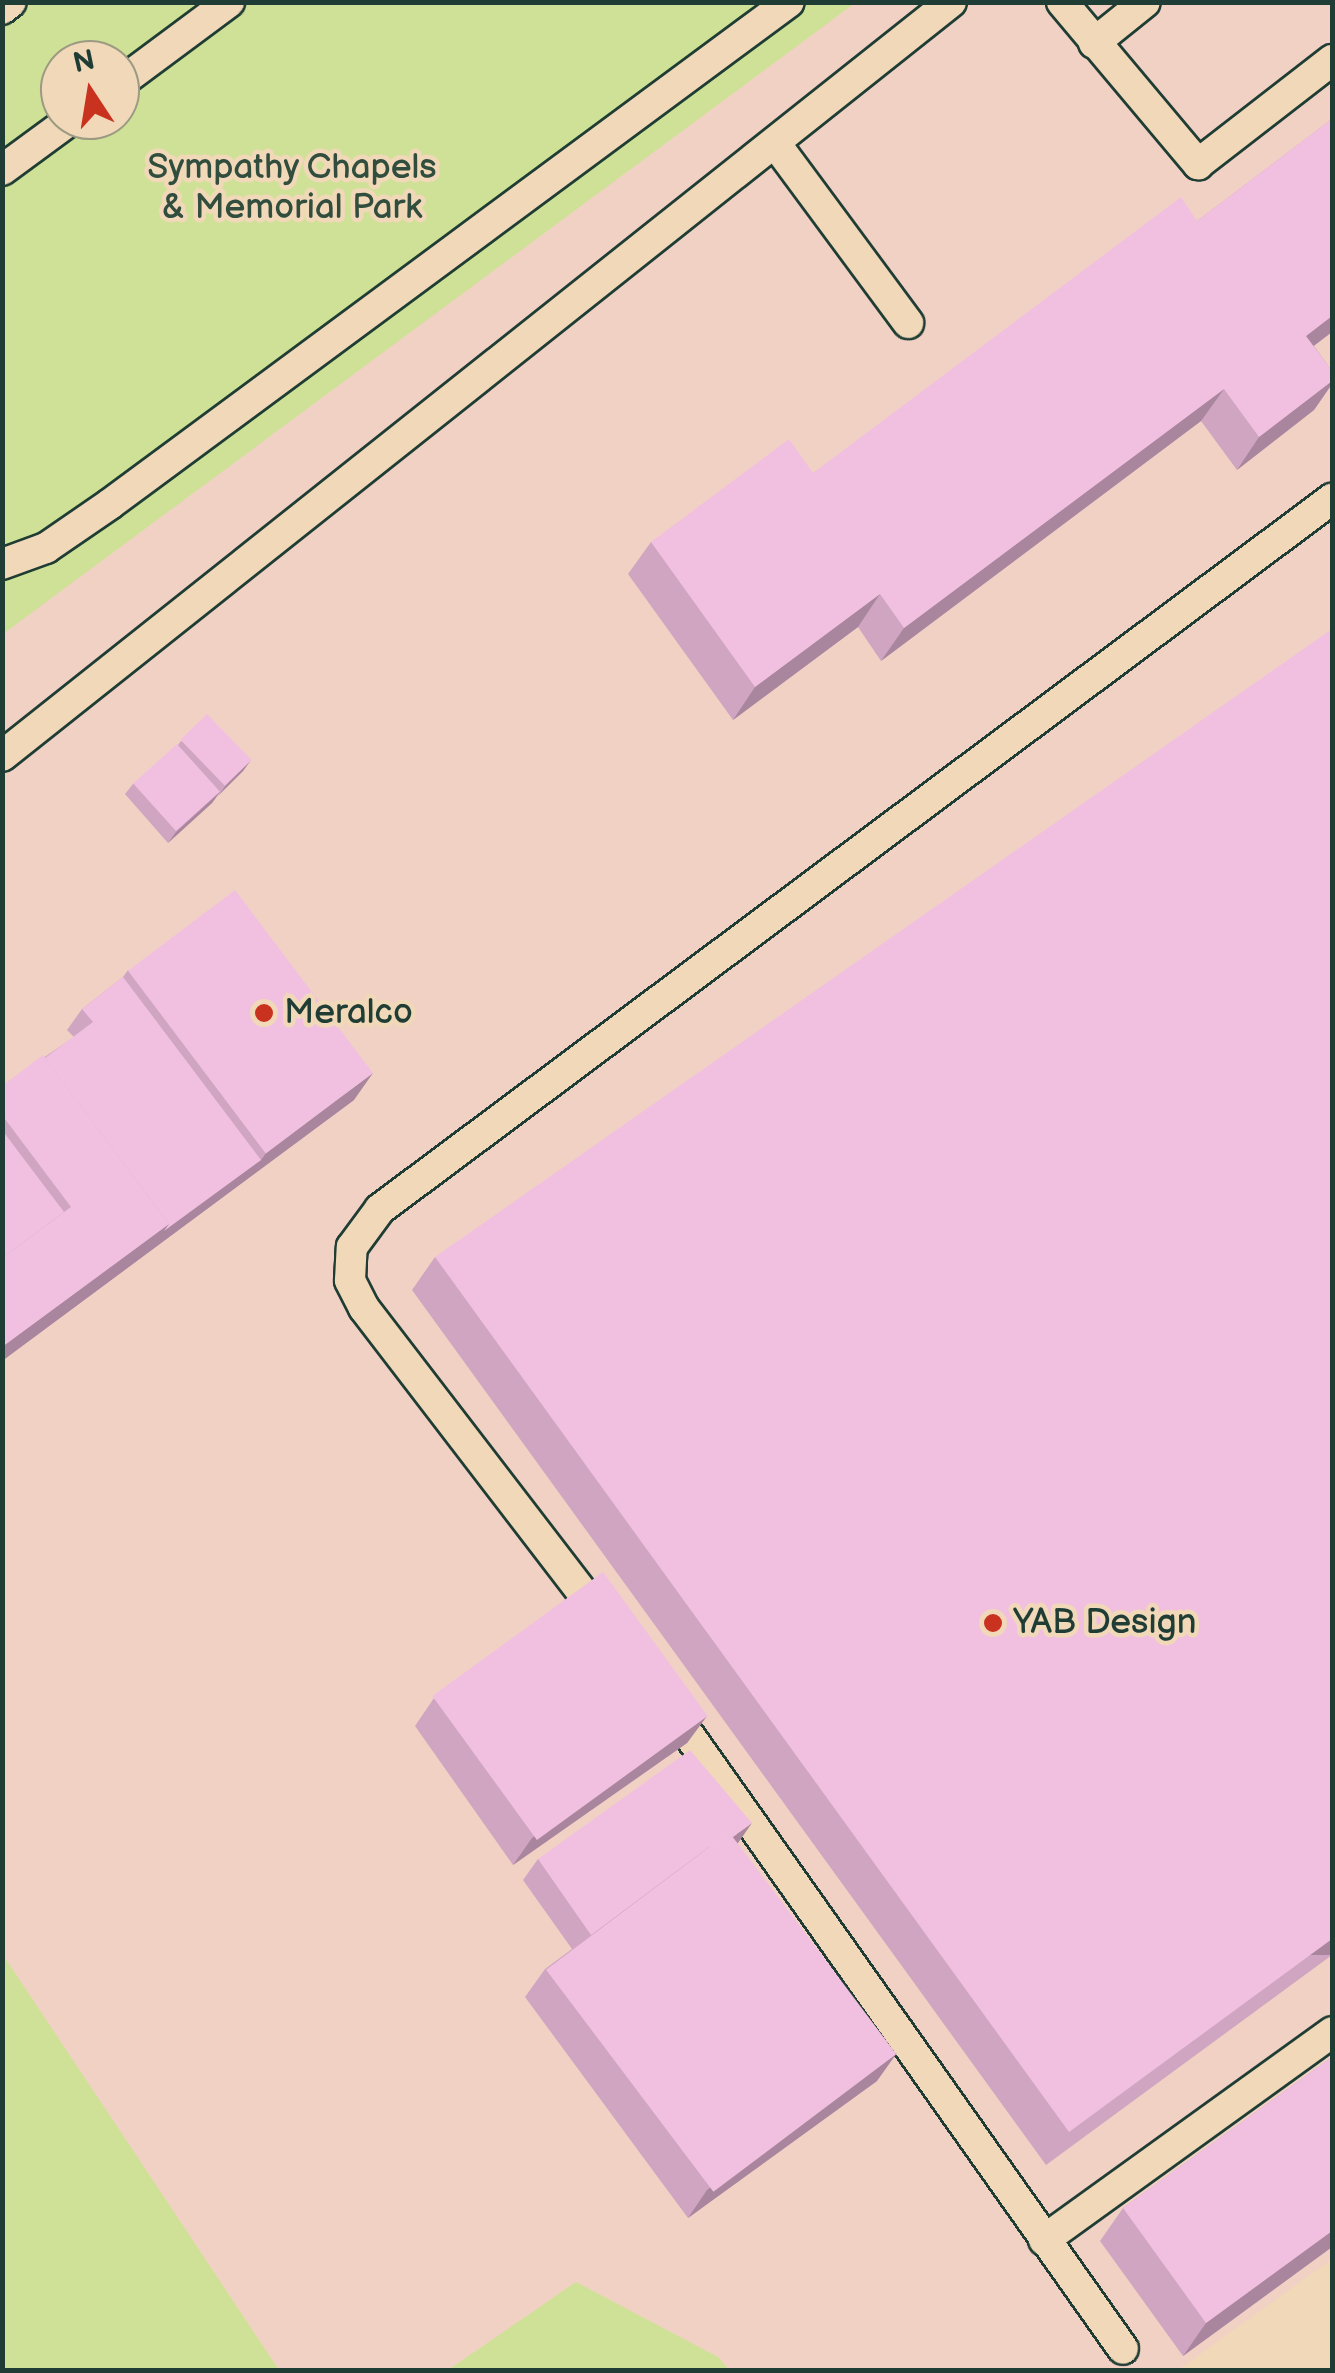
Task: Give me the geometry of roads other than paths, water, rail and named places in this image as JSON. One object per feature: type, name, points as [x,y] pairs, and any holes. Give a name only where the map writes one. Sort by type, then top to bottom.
[{"type":"lane","points":[[2,9],[12,2]]},
{"type":"lane","points":[[140,68],[228,2]]},
{"type":"lane","points":[[2,564],[46,548],[110,504],[789,2]]},
{"type":"lane","points":[[2,756],[950,2]]},
{"type":"lane","points":[[1062,2],[1198,164],[1332,60]]},
{"type":"lane","points":[[1094,43],[1145,2]]},
{"type":"lane","points":[[2,170],[43,140]]},
{"type":"lane","points":[[775,143],[908,323]]},
{"type":"lane","points":[[628,1651],[364,1308],[350,1280],[352,1246],[380,1210],[1332,499]]},
{"type":"lane","points":[[651,1682],[1123,2349]]},
{"type":"lane","points":[[1044,2240],[1332,2032]]},
{"type":"place","name":"Meralco","points":[[264,1013]]},
{"type":"place","name":"YAB Design","points":[[993,1623]]},
{"type":"park label","name":"Sympathy Chapels & Memorial Park","points":[[292,188]]}]
